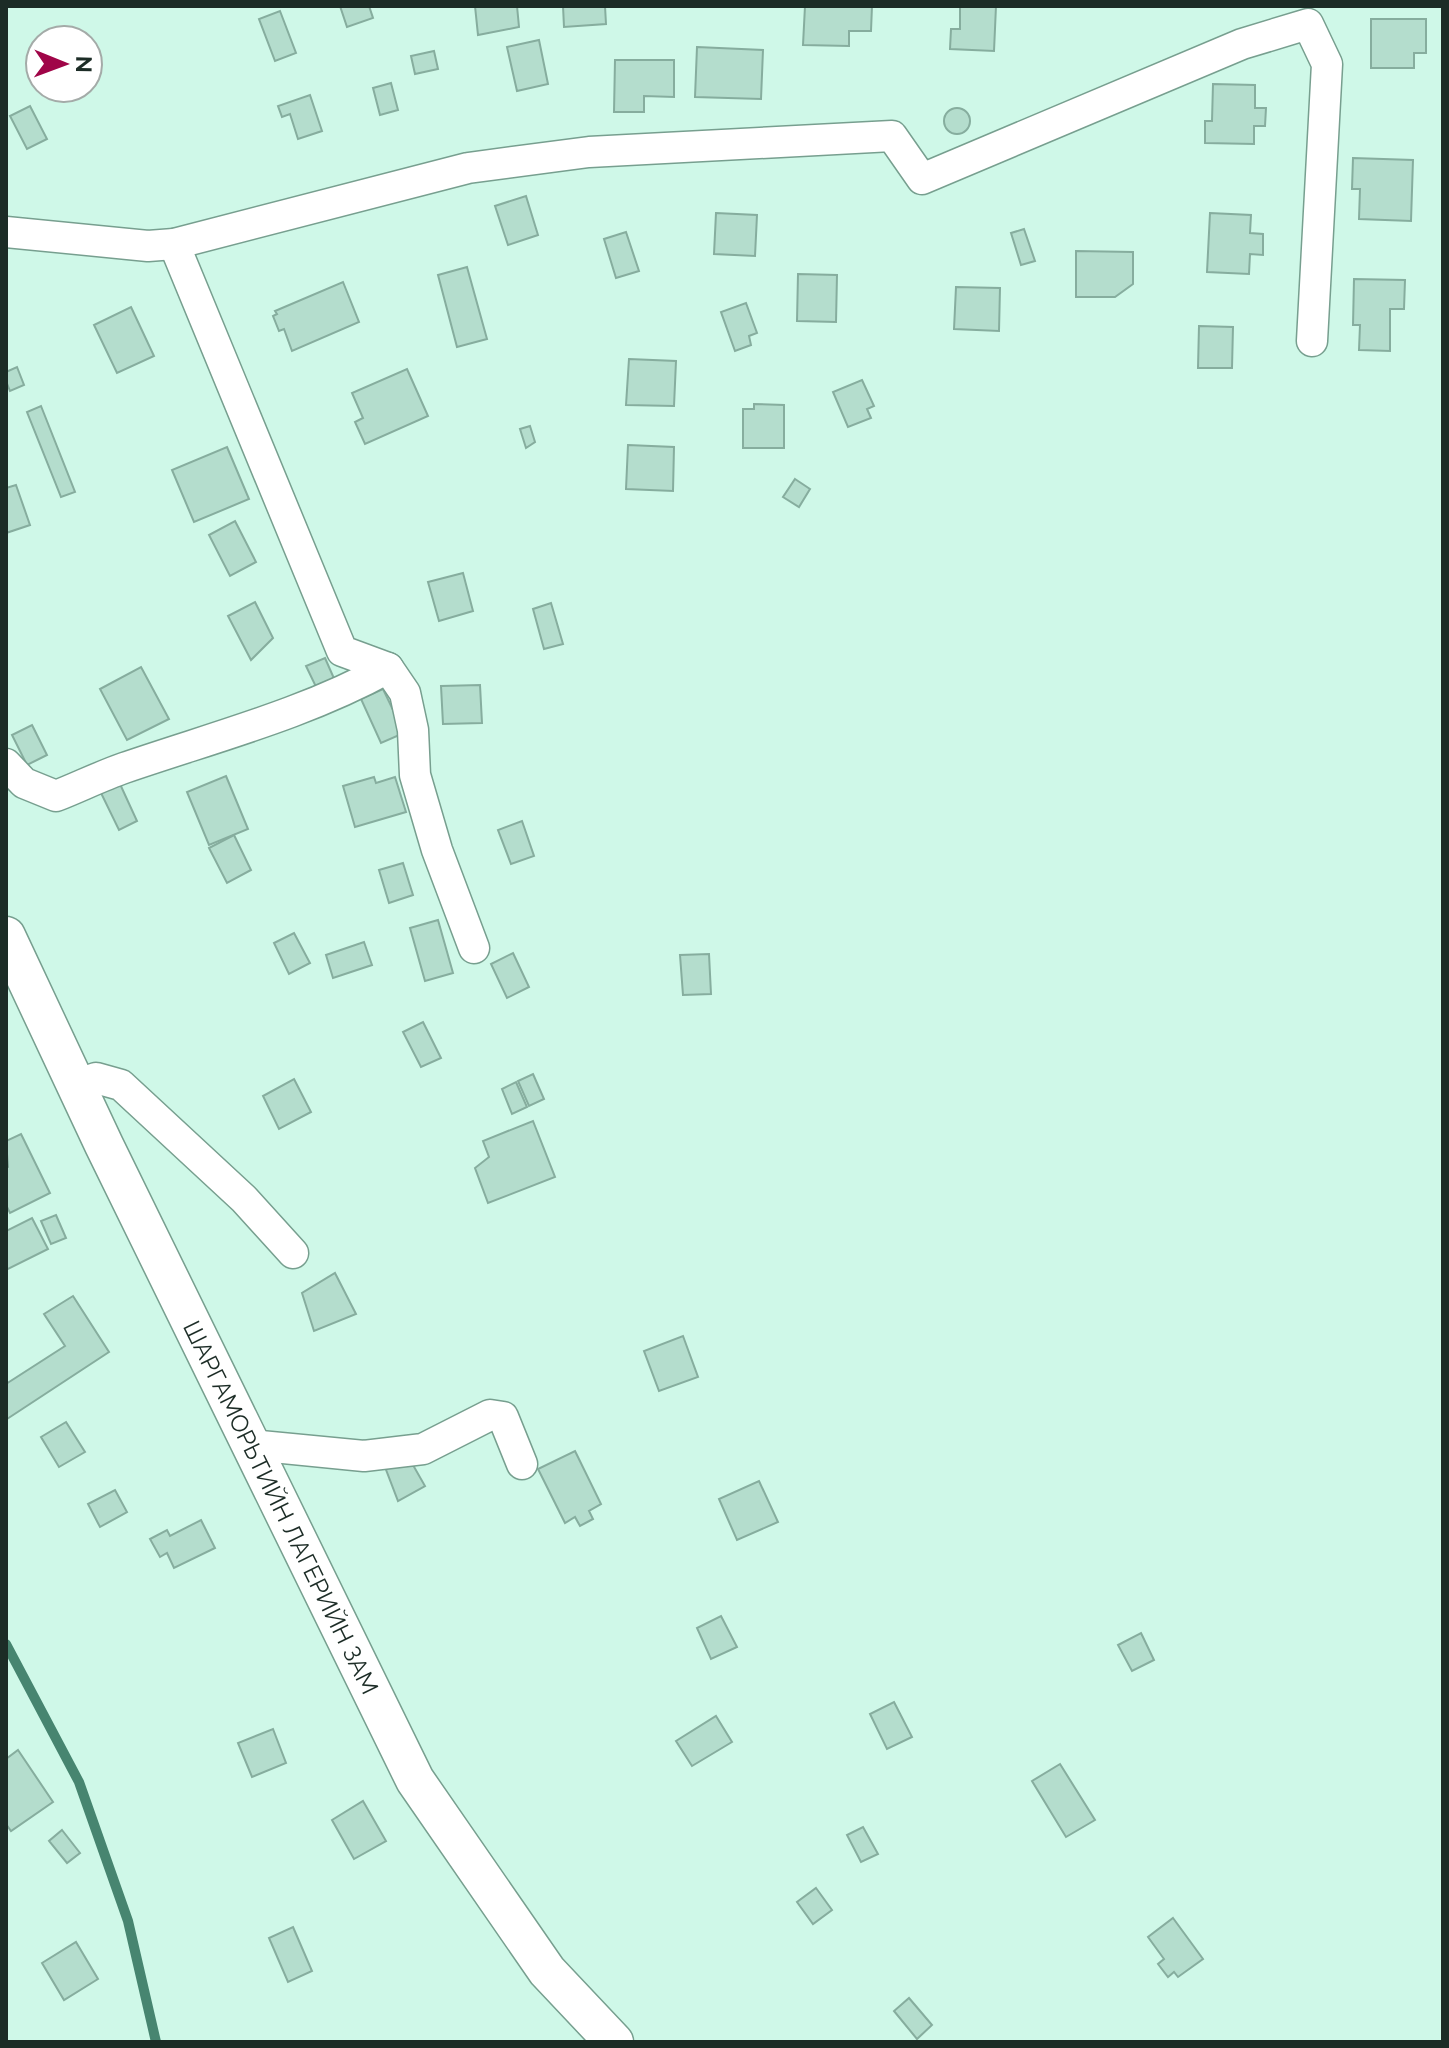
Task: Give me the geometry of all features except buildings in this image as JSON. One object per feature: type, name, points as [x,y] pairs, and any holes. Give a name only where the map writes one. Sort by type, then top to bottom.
[{"type":"street","points":[[6,232],[148,246],[174,244],[468,168],[589,152],[892,136],[922,179],[1242,44],[1308,24],[1327,64],[1312,341]]},
{"type":"street","points":[[174,244],[342,651],[388,668],[405,693],[413,730],[415,775],[437,850],[474,948]]},
{"type":"street","points":[[6,764],[24,783],[56,796],[122,769],[301,710],[388,668]]},
{"type":"street","name":"ШАРГАМОРЬТИЙН ЛАГЕРИЙН ЗАМ","points":[[6,936],[415,1780],[547,1971],[614,2042]]},
{"type":"street","points":[[76,1085],[96,1078],[121,1085],[244,1199],[293,1253]]},
{"type":"street","points":[[251,1445],[364,1456],[423,1449],[490,1415],[503,1417],[522,1464]]},
{"type":"waterway","points":[[6,1644],[79,1782],[128,1921],[156,2042]]}]
